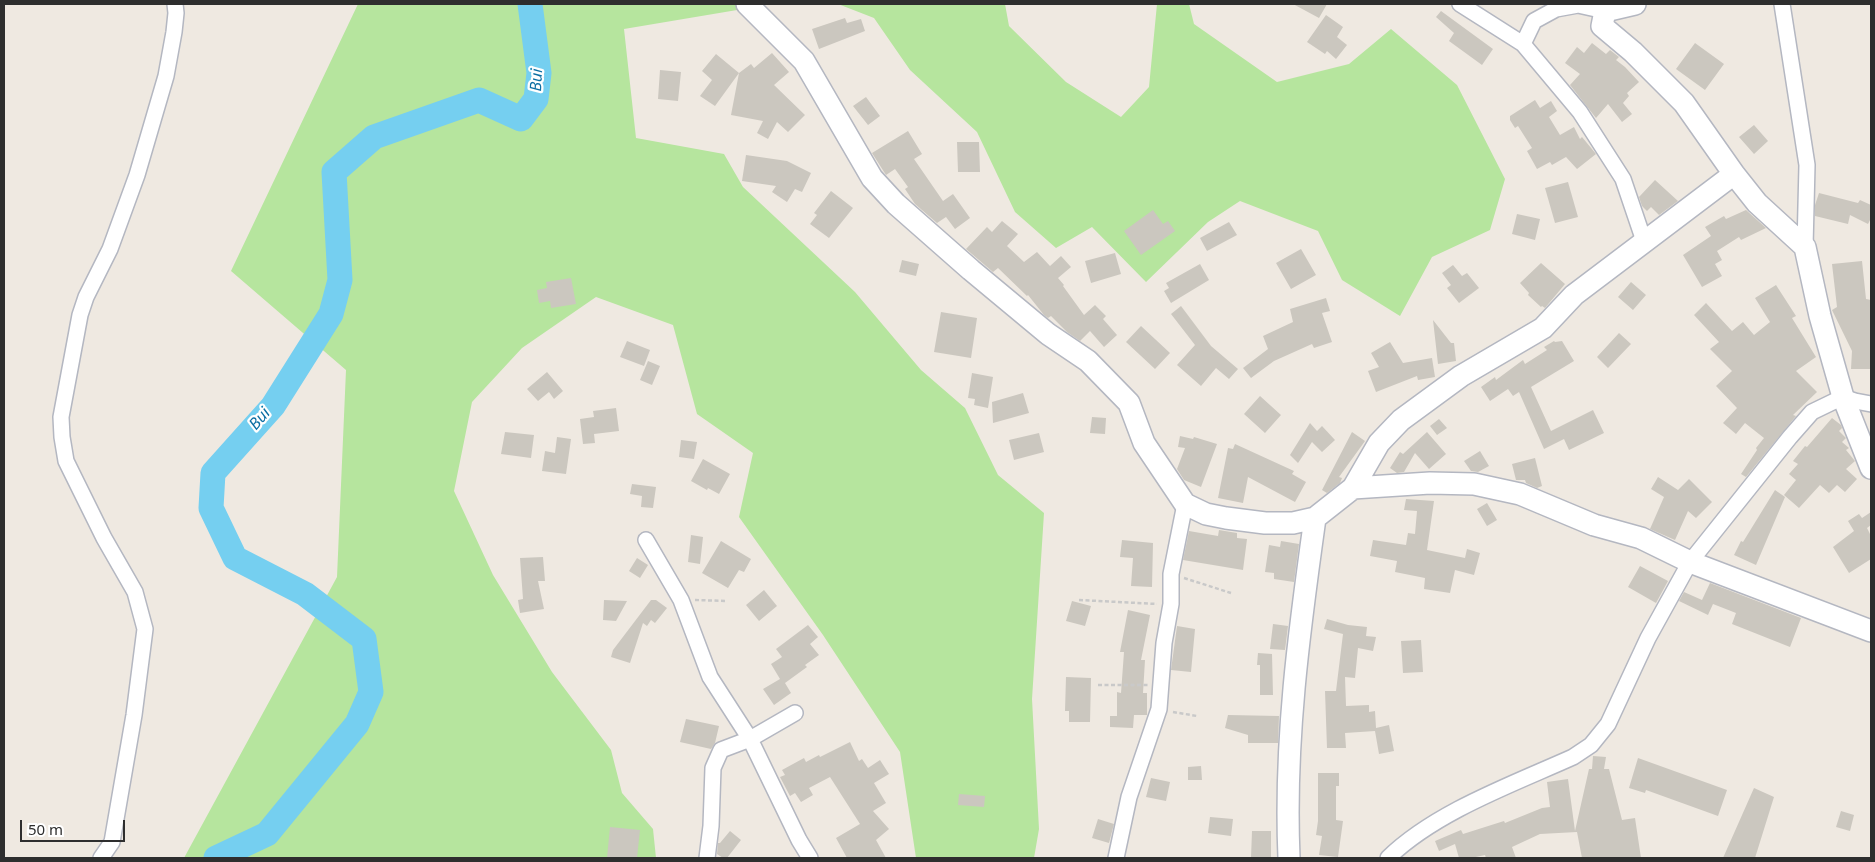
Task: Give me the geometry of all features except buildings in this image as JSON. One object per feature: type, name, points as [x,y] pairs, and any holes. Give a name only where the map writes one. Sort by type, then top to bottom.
[{"type":"street","points":[[101,858],[112,842],[134,715],[145,629],[134,592],[104,538],[66,461],[61,417],[80,315],[86,297],[110,249],[137,175],[166,76],[174,32],[175,4]]},
{"type":"street","points":[[747,4],[804,61],[872,178],[896,204],[971,270],[1041,328],[1088,362],[1129,403],[1144,444],[1185,504],[1206,514],[1265,523],[1293,523],[1315,518],[1353,488],[1380,443],[1401,420],[1461,376],[1543,328],[1574,295],[1734,174]]},
{"type":"street","points":[[1460,4],[1523,44],[1580,112],[1623,179],[1644,241]]},
{"type":"street","points":[[1523,44],[1534,21],[1556,9],[1578,6],[1605,11],[1635,4]]},
{"type":"street","points":[[1782,4],[1807,165],[1805,247],[1820,316],[1843,397],[1871,468]]},
{"type":"street","points":[[1605,11],[1602,26],[1633,52],[1684,103],[1734,174],[1758,204],[1805,247]]},
{"type":"street","points":[[1388,858],[1404,842],[1450,814],[1573,758],[1592,745],[1608,724],[1648,638],[1690,562],[1790,437],[1812,412],[1843,397],[1871,404]]},
{"type":"street","points":[[1353,488],[1430,483],[1474,484],[1520,494],[1594,525],[1641,538],[1690,562],[1871,631]]},
{"type":"street","points":[[1116,858],[1129,797],[1159,709],[1159,685],[1171,604],[1170,574],[1185,504]]},
{"type":"street","points":[[1288,858],[1286,804],[1289,738],[1296,656],[1315,518]]},
{"type":"street","points":[[646,540],[681,600],[710,677],[750,739],[799,840],[810,858]]},
{"type":"street","points":[[707,858],[711,826],[713,768],[721,750],[750,739],[795,714]]},
{"type":"path","points":[[1170,574],[1231,593]]},
{"type":"path","points":[[681,600],[727,601]]},
{"type":"path","points":[[1079,600],[1171,604]]},
{"type":"path","points":[[1098,685],[1159,685]]},
{"type":"path","points":[[1159,709],[1197,716]]},
{"type":"green space","points":[[358,4],[758,4],[743,9],[624,29],[636,138],[724,154],[743,187],[855,292],[921,370],[965,408],[998,475],[1044,513],[1032,699],[1039,829],[1034,858],[916,858],[900,752],[823,635],[739,517],[753,453],[697,414],[673,325],[596,297],[522,348],[472,402],[454,491],[493,575],[552,672],[611,750],[622,793],[653,829],[656,858],[184,858],[337,577],[346,370],[231,271]]},
{"type":"green space","points":[[838,4],[1005,4],[1009,26],[1066,82],[1121,117],[1149,87],[1157,4],[1189,4],[1194,24],[1277,82],[1349,64],[1391,29],[1457,85],[1505,179],[1490,230],[1432,257],[1400,316],[1342,280],[1318,231],[1240,201],[1208,222],[1146,282],[1092,227],[1056,248],[1015,212],[977,132],[910,70],[874,18]]},
{"type":"waterway","name":"Bui","points":[[216,858],[267,834],[357,724],[371,692],[364,639],[305,594],[235,558],[211,508],[213,473],[273,406],[331,314],[340,280],[334,172],[374,137],[479,100],[521,119],[536,99],[539,73],[530,4]]}]
